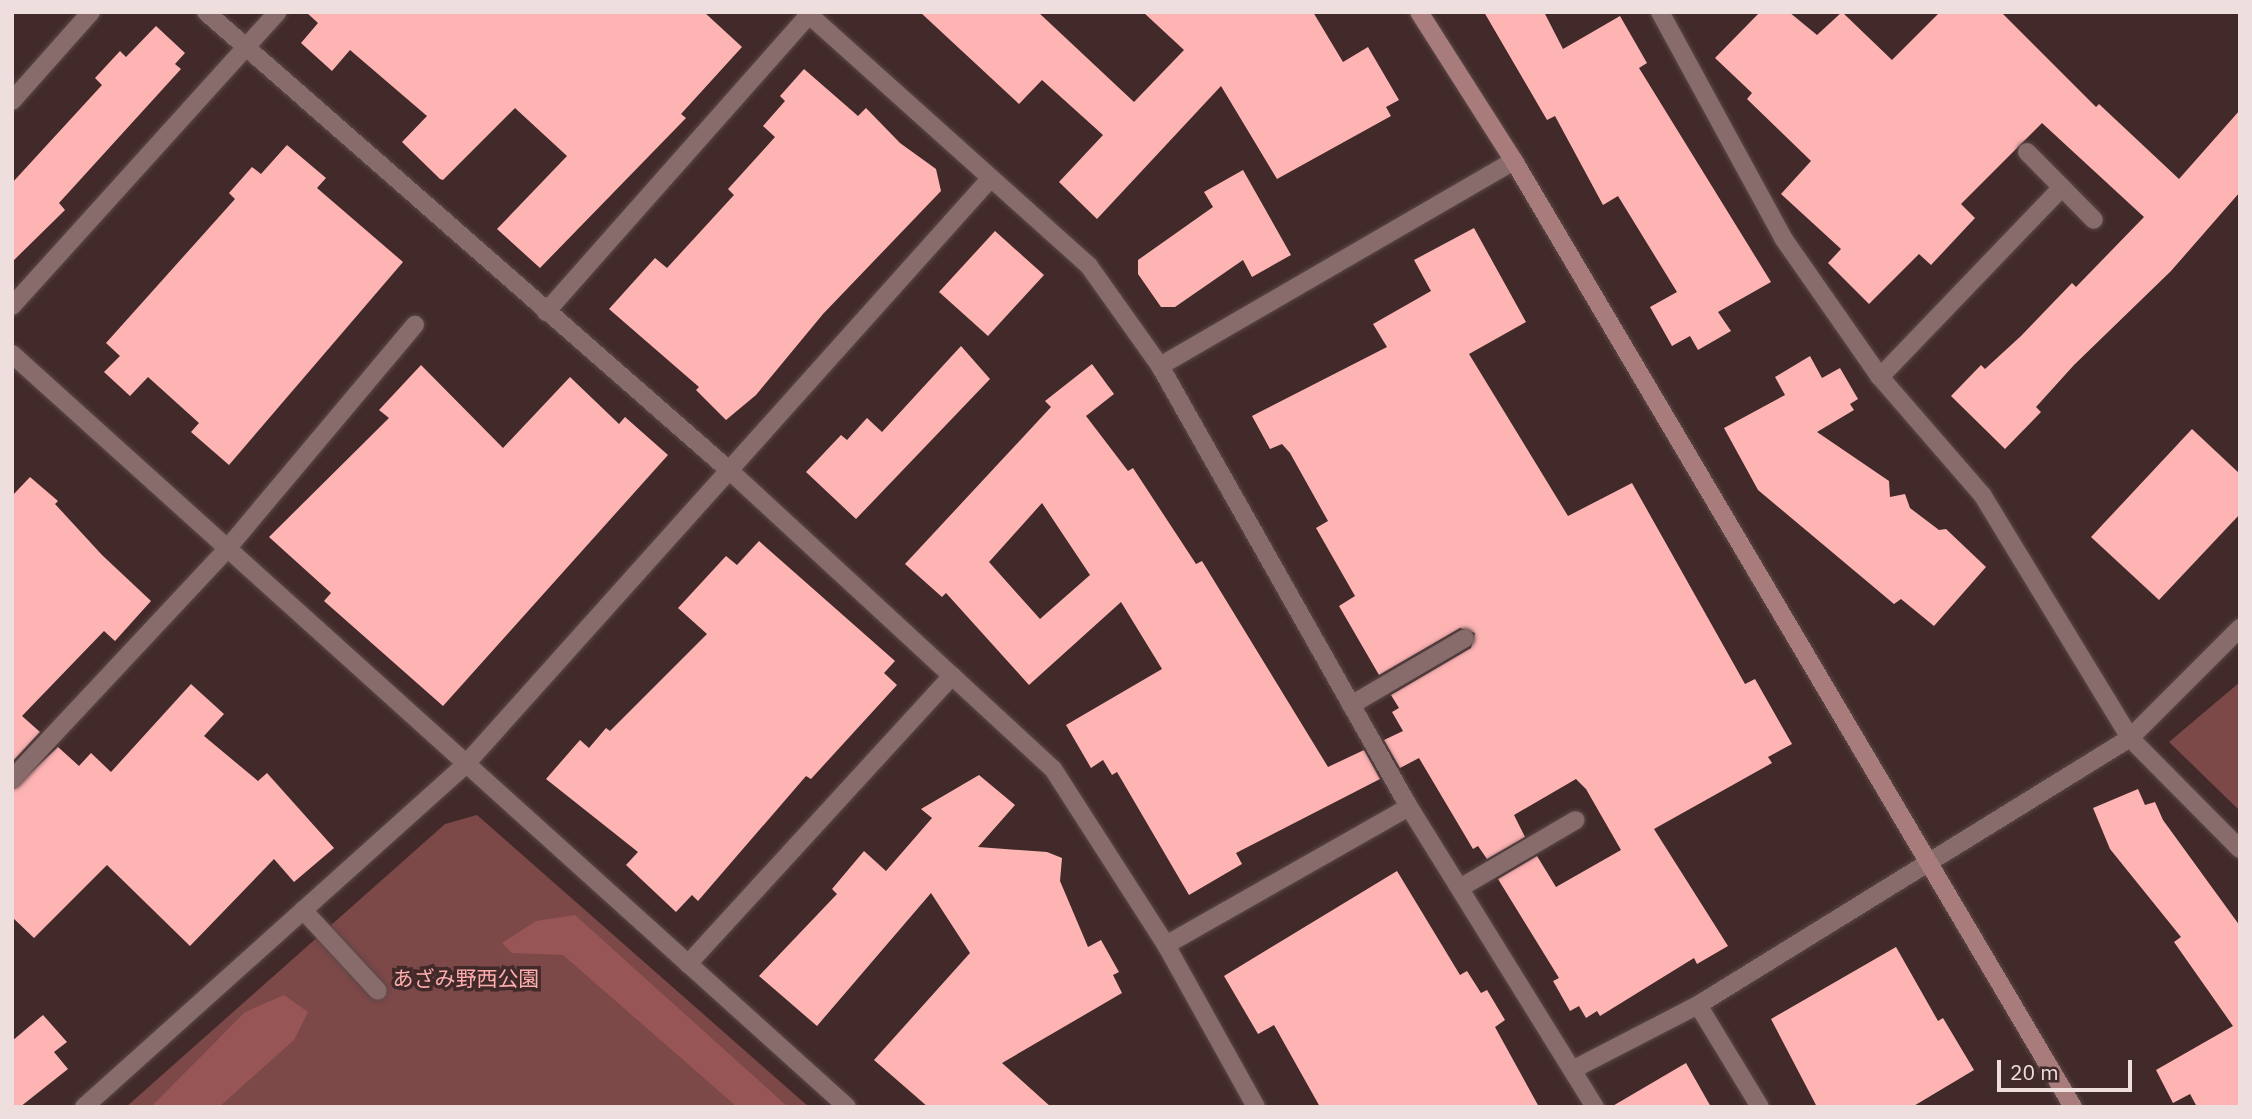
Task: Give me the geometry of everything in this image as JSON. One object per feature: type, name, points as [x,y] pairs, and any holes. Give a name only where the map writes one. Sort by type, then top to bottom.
[{"type":"street","points":[[12,101],[91,12]]},
{"type":"street","points":[[206,12],[730,471],[1053,769],[1166,945],[1256,1107]]},
{"type":"street","points":[[12,306],[278,12]]},
{"type":"street","points":[[1419,12],[1514,162],[2073,1107]]},
{"type":"street","points":[[1660,12],[1783,238],[1880,377],[1983,496],[2130,738],[2240,849]]},
{"type":"street","points":[[546,312],[808,14],[1089,266],[1160,366],[1409,807],[1574,1069],[1595,1107]]},
{"type":"street","points":[[2026,152],[2094,220]]},
{"type":"street","points":[[1160,366],[1514,162]]},
{"type":"street","points":[[84,1107],[465,765],[990,178]]},
{"type":"street","points":[[1880,377],[2062,187]]},
{"type":"street","points":[[12,779],[226,550],[415,325]]},
{"type":"street","points":[[12,354],[226,550],[847,1107]]},
{"type":"street","points":[[1574,1069],[1698,1005],[1931,865],[2130,738],[2240,628]]},
{"type":"street","points":[[1351,705],[1465,638]]},
{"type":"street","points":[[688,964],[952,676]]},
{"type":"street","points":[[1166,945],[1409,807]]},
{"type":"street","points":[[1460,888],[1576,820]]},
{"type":"street","points":[[303,910],[378,991]]},
{"type":"street","points":[[1698,1005],[1760,1107]]},
{"type":"green space","points":[[2240,682],[2240,811],[2169,742]]},
{"type":"green space","name":"あざみ野西公園","points":[[477,815],[809,1107],[126,1107],[445,824]]},
{"type":"shaded area","points":[[575,915],[788,1107],[737,1107],[563,955],[512,953],[502,943],[536,921]]},
{"type":"shaded area","points":[[284,995],[308,1012],[294,1040],[219,1107],[151,1107],[245,1012]]},
{"type":"building","points":[[306,12],[704,12],[742,47],[681,114],[686,118],[540,268],[497,229],[567,156],[515,108],[443,180],[440,179],[402,142],[427,116],[350,50],[332,71],[301,43],[318,23]]},
{"type":"building","points":[[920,12],[1038,12],[1134,102],[1184,50],[1143,12],[1313,12],[1343,62],[1368,47],[1399,100],[1386,107],[1391,116],[1277,179],[1221,86],[1097,219],[1059,182],[1103,135],[1042,80],[1019,104]]},
{"type":"building","points":[[1484,12],[1544,12],[1563,49],[1620,16],[1647,63],[1639,68],[1771,282],[1718,312],[1731,331],[1698,350],[1690,336],[1672,346],[1650,307],[1677,292],[1618,196],[1603,205],[1555,116],[1547,120]]},
{"type":"building","points":[[1760,12],[1789,12],[1817,35],[1842,12],[1892,60],[1940,12],[2001,12],[2096,107],[2099,104],[2179,179],[2240,110],[2240,192],[2171,271],[2074,365],[2036,407],[2041,412],[2005,449],[1951,396],[1981,365],[1985,369],[2021,336],[2072,283],[2076,287],[2144,217],[2042,123],[1961,204],[1975,218],[1931,265],[1919,254],[1869,304],[1828,263],[1841,249],[1781,194],[1811,161],[1747,99],[1752,93],[1715,58]]},
{"type":"building","points":[[156,26],[185,53],[175,64],[181,69],[59,203],[65,210],[12,262],[12,183],[102,85],[95,78],[120,51],[126,57]]},
{"type":"building","points":[[804,69],[858,116],[866,108],[900,143],[936,169],[941,191],[823,314],[756,395],[726,420],[696,390],[699,387],[609,309],[655,258],[667,268],[734,195],[728,189],[775,137],[763,126],[785,101],[780,96]]},
{"type":"building","points":[[287,145],[326,178],[317,188],[403,262],[229,465],[191,432],[199,423],[148,377],[130,396],[104,372],[120,356],[106,343],[235,199],[229,193],[252,167],[261,174]]},
{"type":"building","points":[[1243,170],[1291,255],[1252,277],[1243,260],[1175,307],[1161,307],[1138,274],[1138,260],[1213,207],[1204,192]]},
{"type":"building","points":[[1474,228],[1526,322],[1469,354],[1568,516],[1632,483],[1745,684],[1755,679],[1792,744],[1768,757],[1772,763],[1654,829],[1728,946],[1697,964],[1694,958],[1600,1016],[1597,1011],[1586,1018],[1579,1006],[1570,1011],[1553,981],[1559,978],[1498,879],[1537,856],[1556,887],[1621,850],[1586,789],[1576,779],[1514,815],[1525,837],[1487,859],[1478,846],[1473,849],[1419,758],[1400,768],[1384,740],[1403,731],[1392,712],[1399,708],[1391,695],[1471,648],[1475,633],[1460,628],[1379,675],[1339,606],[1355,596],[1316,528],[1328,521],[1290,453],[1282,444],[1270,449],[1252,416],[1387,347],[1373,324],[1431,291],[1414,260]]},
{"type":"building","points":[[995,231],[1044,275],[988,336],[939,292]]},
{"type":"building","points":[[961,346],[990,379],[856,519],[806,472],[841,435],[847,440],[867,418],[882,432]]},
{"type":"building","points":[[1810,356],[1822,378],[1840,368],[1858,399],[1850,404],[1854,410],[1817,432],[1889,481],[1890,497],[1905,494],[1910,508],[1939,530],[1946,529],[1986,567],[1934,626],[1901,599],[1894,604],[1758,490],[1724,428],[1785,395],[1775,377]]},
{"type":"building","points":[[1092,364],[1114,394],[1086,416],[1128,471],[1133,468],[1196,564],[1202,561],[1328,767],[1364,750],[1380,779],[1236,853],[1242,864],[1189,895],[1117,772],[1112,775],[1103,760],[1091,768],[1066,725],[1162,669],[1121,602],[1029,685],[946,593],[942,597],[905,564],[1051,407],[1045,401]],"holes":[[[1042,503],[1090,575],[1040,619],[989,562]]]},
{"type":"building","points":[[421,365],[503,448],[570,377],[619,424],[625,417],[668,455],[443,706],[324,601],[331,593],[269,537],[389,418],[379,410]]},
{"type":"building","points":[[2192,429],[2240,474],[2240,514],[2159,600],[2091,537]]},
{"type":"building","points":[[30,477],[58,501],[55,504],[102,555],[151,601],[115,641],[104,631],[22,716],[40,732],[12,762],[12,496]]},
{"type":"building","points":[[759,541],[895,661],[884,673],[897,685],[811,779],[806,776],[698,901],[692,895],[676,912],[626,865],[638,852],[546,779],[580,740],[589,748],[606,728],[610,731],[707,634],[678,608],[726,556],[737,565]]},
{"type":"building","points":[[191,684],[224,714],[204,736],[258,781],[267,773],[334,848],[294,882],[274,859],[190,946],[107,865],[34,938],[12,917],[12,790],[58,747],[79,766],[91,753],[111,772]]},
{"type":"building","points":[[979,775],[1015,805],[978,847],[1047,852],[1062,858],[1060,881],[1088,947],[1101,940],[1119,972],[1113,975],[1122,993],[1002,1063],[1051,1107],[928,1107],[874,1060],[970,953],[931,893],[817,1026],[759,976],[837,894],[832,889],[864,851],[886,871],[932,818],[921,809]]},
{"type":"building","points":[[2138,789],[2145,805],[2155,802],[2163,820],[2240,926],[2240,1107],[2197,1107],[2190,1094],[2173,1103],[2156,1070],[2233,1026],[2174,942],[2181,937],[2110,849],[2093,808]]},
{"type":"building","points":[[1397,871],[1460,975],[1467,971],[1481,993],[1487,990],[1505,1020],[1495,1027],[1539,1107],[1320,1107],[1274,1025],[1258,1034],[1224,976]]},
{"type":"building","points":[[1896,947],[1938,1021],[1943,1018],[1974,1070],[1912,1107],[1817,1107],[1771,1019]]},
{"type":"building","points":[[43,1015],[67,1042],[54,1052],[68,1069],[20,1107],[12,1107],[12,1041]]},
{"type":"building","points":[[1686,1063],[1711,1107],[1611,1107]]}]
